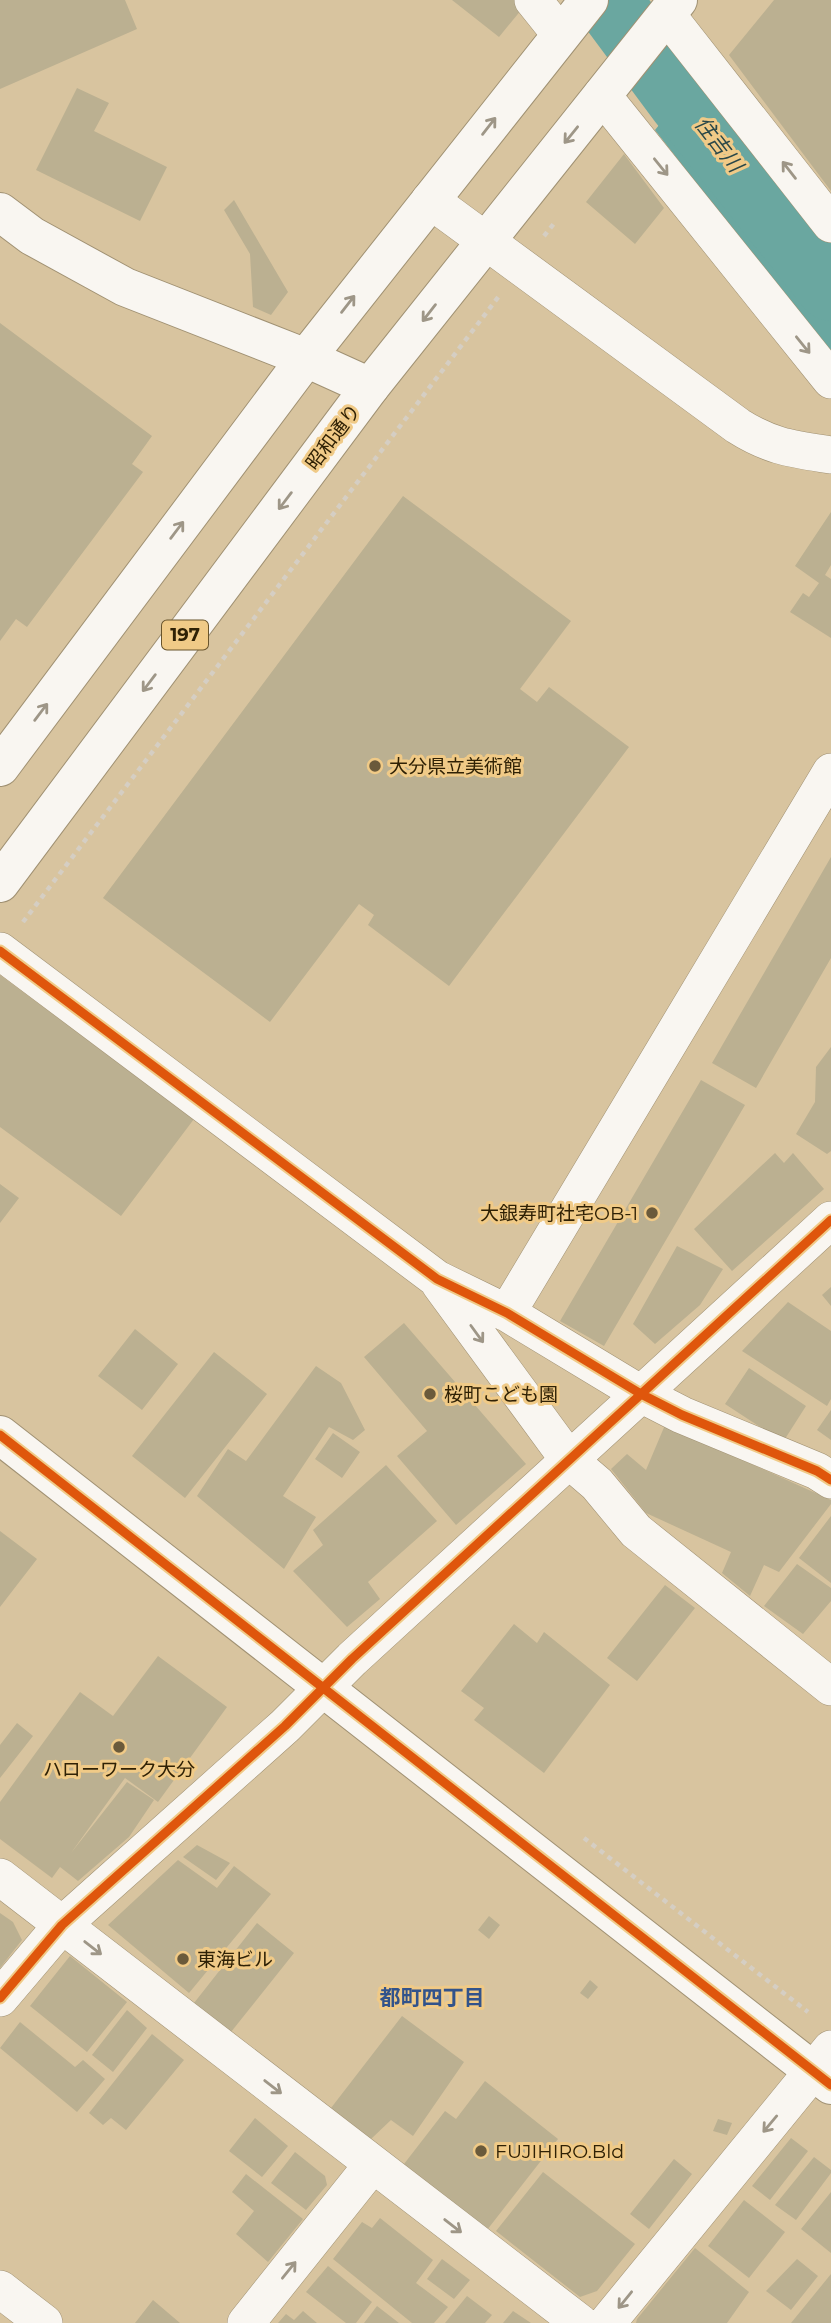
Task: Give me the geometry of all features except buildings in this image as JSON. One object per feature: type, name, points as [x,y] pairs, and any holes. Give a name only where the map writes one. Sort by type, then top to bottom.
[{"type":"main road","name":"昭和通り","points":[[0,883],[370,387],[667,14]]},
{"type":"main road","points":[[0,766],[306,358],[573,20]]},
{"type":"main road","points":[[0,212],[55,250],[125,287],[306,358],[370,387]]},
{"type":"main road","points":[[0,1435],[322,1687],[825,2068]]},
{"type":"street","points":[[533,0],[573,20]]},
{"type":"street","points":[[667,14],[831,224]]},
{"type":"street","points":[[608,88],[831,380]]},
{"type":"street","points":[[430,200],[757,439],[776,446],[831,455]]},
{"type":"street","points":[[508,1313],[831,772]]},
{"type":"street","points":[[11,937],[437,1279],[508,1313],[641,1394],[682,1415],[817,1471],[831,1480]]},
{"type":"street","points":[[0,1998],[62,1924],[285,1726],[322,1687],[831,1220]]},
{"type":"street","points":[[437,1279],[569,1460],[597,1484],[636,1531],[831,1687]]},
{"type":"street","points":[[0,1877],[580,2323]]},
{"type":"street","points":[[607,2323],[825,2068]]},
{"type":"street","points":[[246,2323],[373,2164]]},
{"type":"street","points":[[0,2289],[44,2323]]},
{"type":"path","points":[[11,937],[562,212]]},
{"type":"water","name":"住吉川","points":[[692,84],[831,261],[831,357],[655,130]]},
{"type":"waterway","name":"住吉川","points":[[607,0],[682,101],[831,287]]},
{"type":"cycle path","points":[[0,951],[437,1279],[507,1313],[641,1394],[682,1415],[817,1471],[831,1480]]},
{"type":"cycle path","points":[[0,1998],[62,1925],[285,1726],[352,1659],[831,1220]]},
{"type":"cycle path","points":[[0,1435],[831,2085]]},
{"type":"place","name":"大分県立美術館","points":[[375,766]]},
{"type":"place","name":"大銀寿町社宅OB-1","points":[[652,1213]]},
{"type":"place","name":"桜町こども園","points":[[430,1394]]},
{"type":"place","name":"ハローワーク大分","points":[[119,1747]]},
{"type":"place","name":"東海ビル","points":[[183,1959]]},
{"type":"place","name":"FUJIHIRO.Bld","points":[[481,2151]]},
{"type":"district","name":"都町四丁目","points":[[432,1997]]}]
